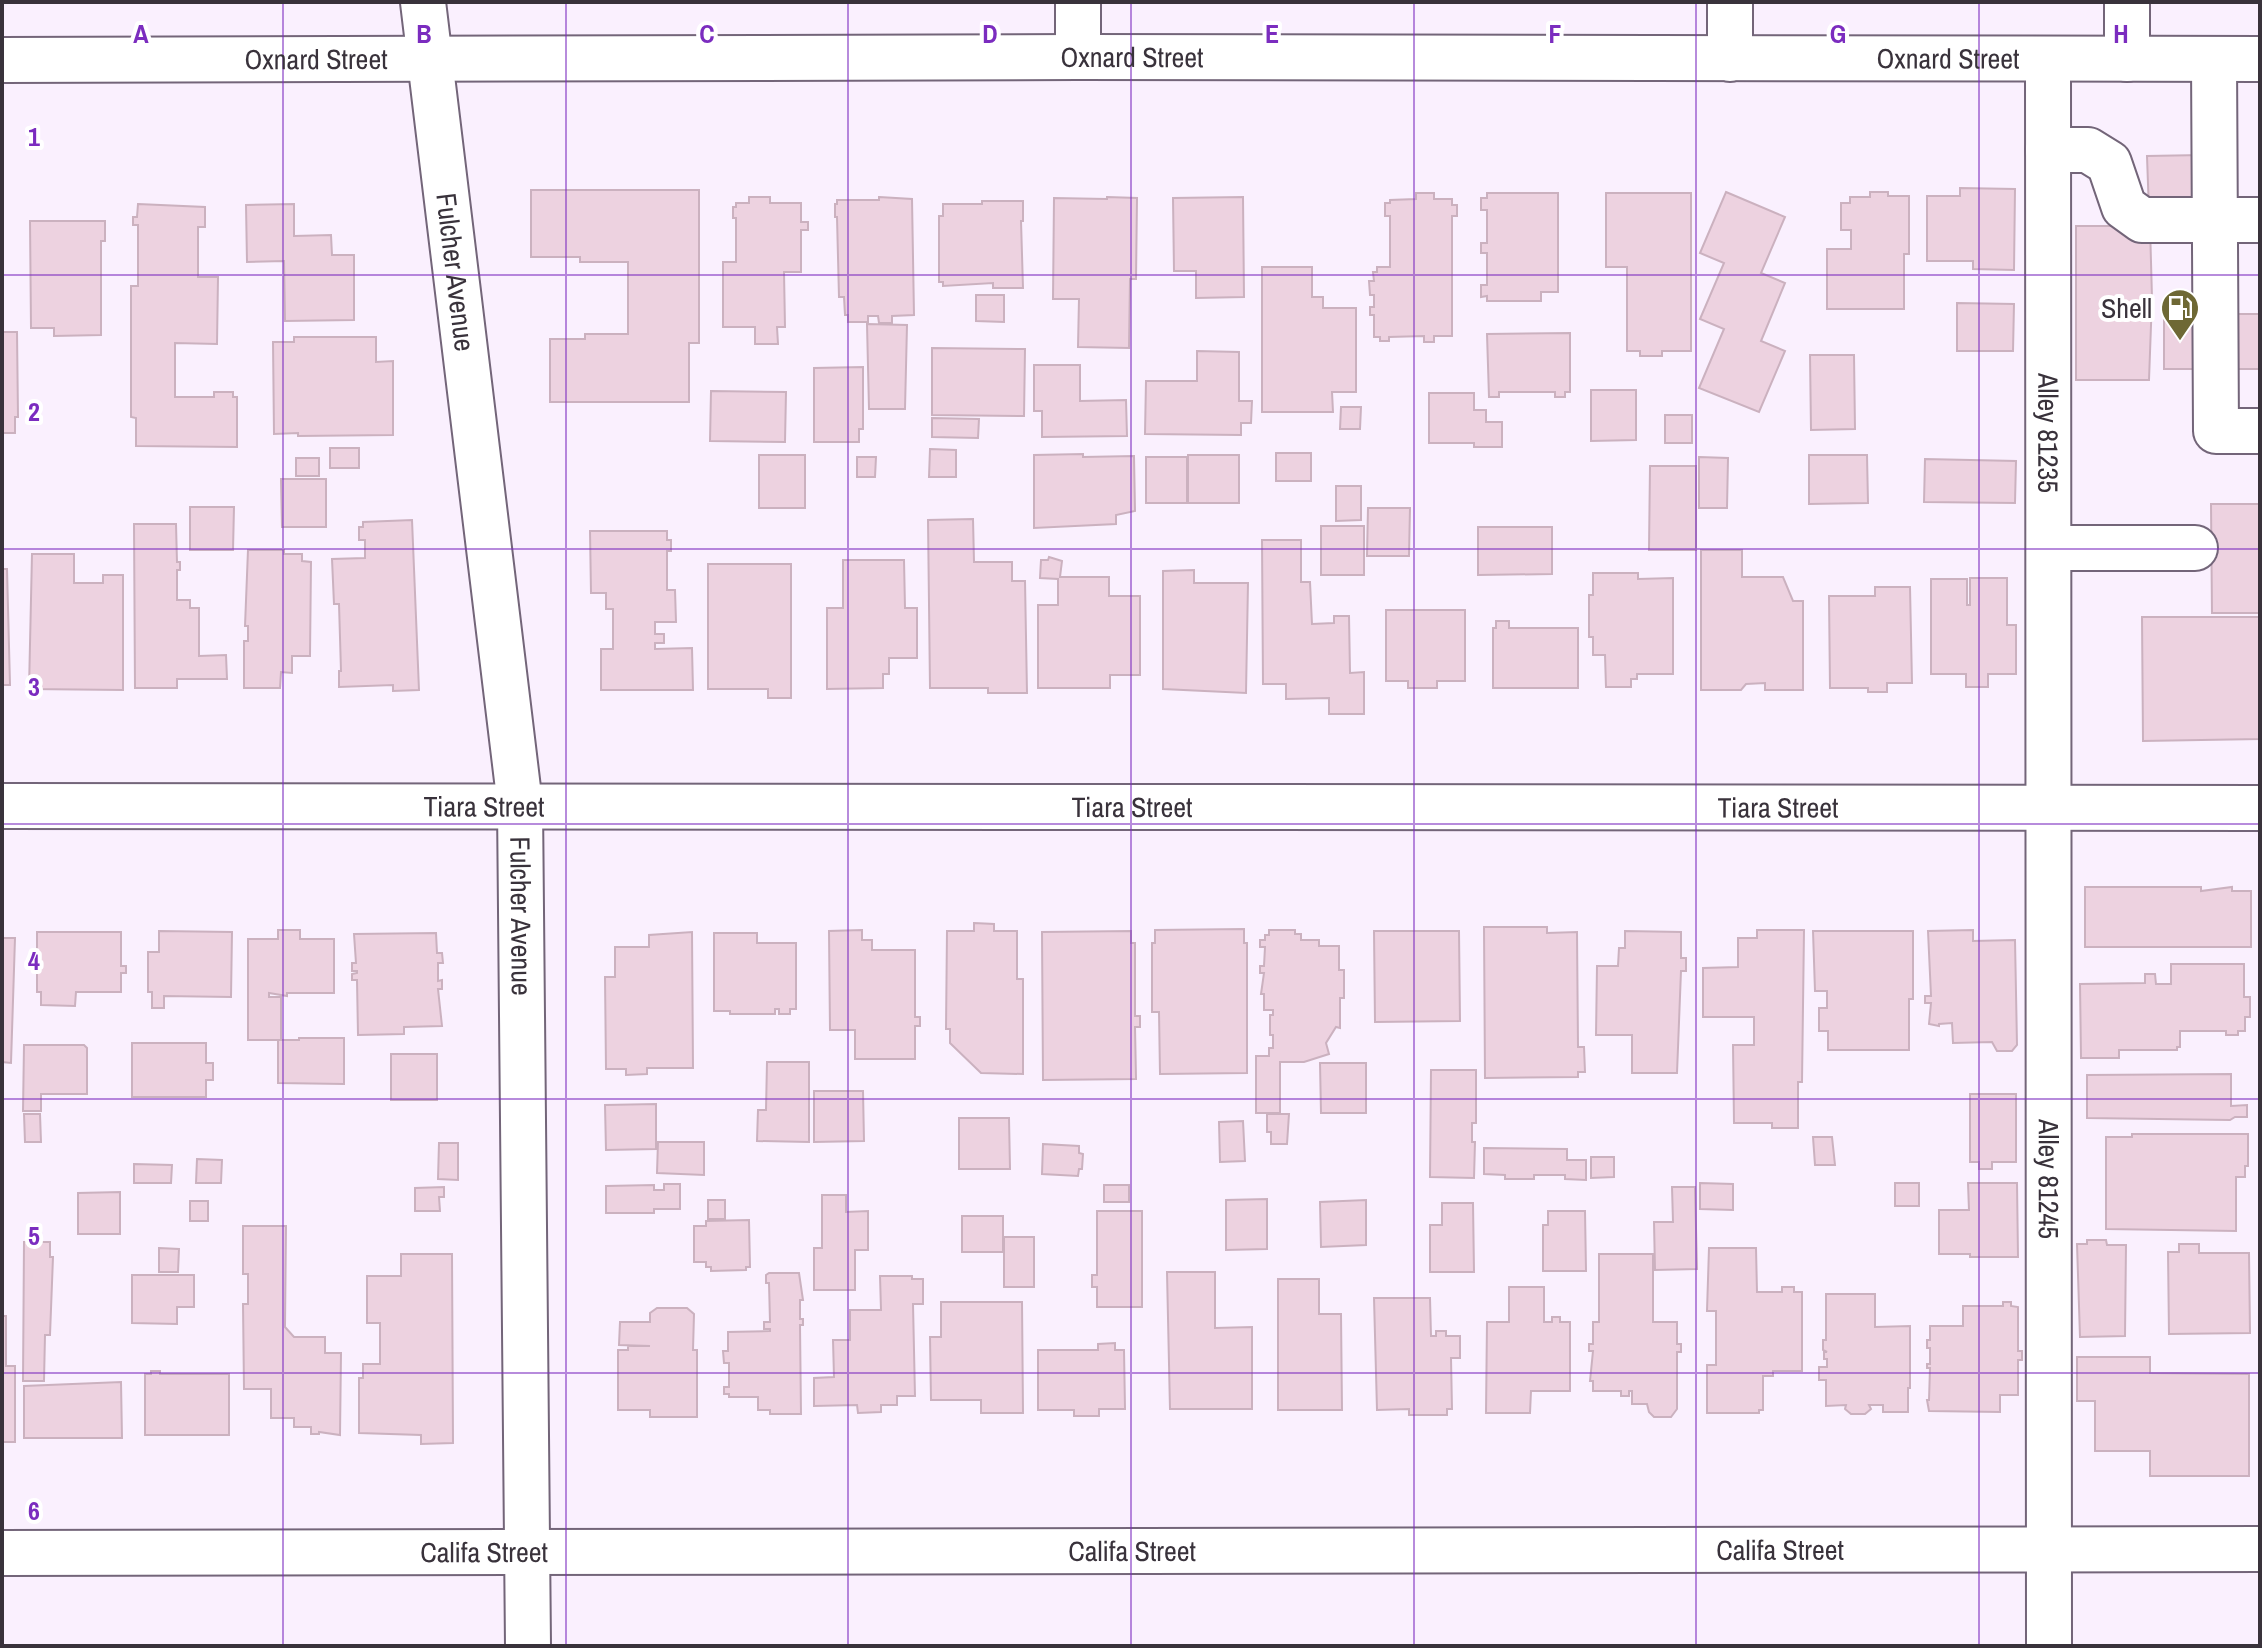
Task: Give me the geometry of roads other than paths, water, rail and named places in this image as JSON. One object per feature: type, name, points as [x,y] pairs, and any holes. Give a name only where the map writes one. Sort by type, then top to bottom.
[{"type":"street","name":"Fulcher Avenue","points":[[423,2],[520,805],[528,1646]]},
{"type":"street","points":[[1078,2],[1078,57]]},
{"type":"street","points":[[1730,2],[1730,59]]},
{"type":"street","points":[[2127,2],[2127,59]]},
{"type":"street","name":"Oxnard Street","points":[[2,60],[1078,57],[2260,59]]},
{"type":"street","name":"Alley 81235","points":[[2048,59],[2049,809]]},
{"type":"street","points":[[2214,59],[2216,431],[2260,431]]},
{"type":"street","points":[[2048,150],[2088,150],[2109,163],[2124,207],[2142,220],[2260,220]]},
{"type":"street","points":[[2049,548],[2195,548]]},
{"type":"street","name":"Tiara Street","points":[[2,806],[2260,808]]},
{"type":"street","name":"Alley 81245","points":[[2049,809],[2049,1646]]},
{"type":"street","name":"Califa Street","points":[[2,1553],[2260,1549]]},
{"type":"place","name":"Shell","points":[[2180,342]]}]
